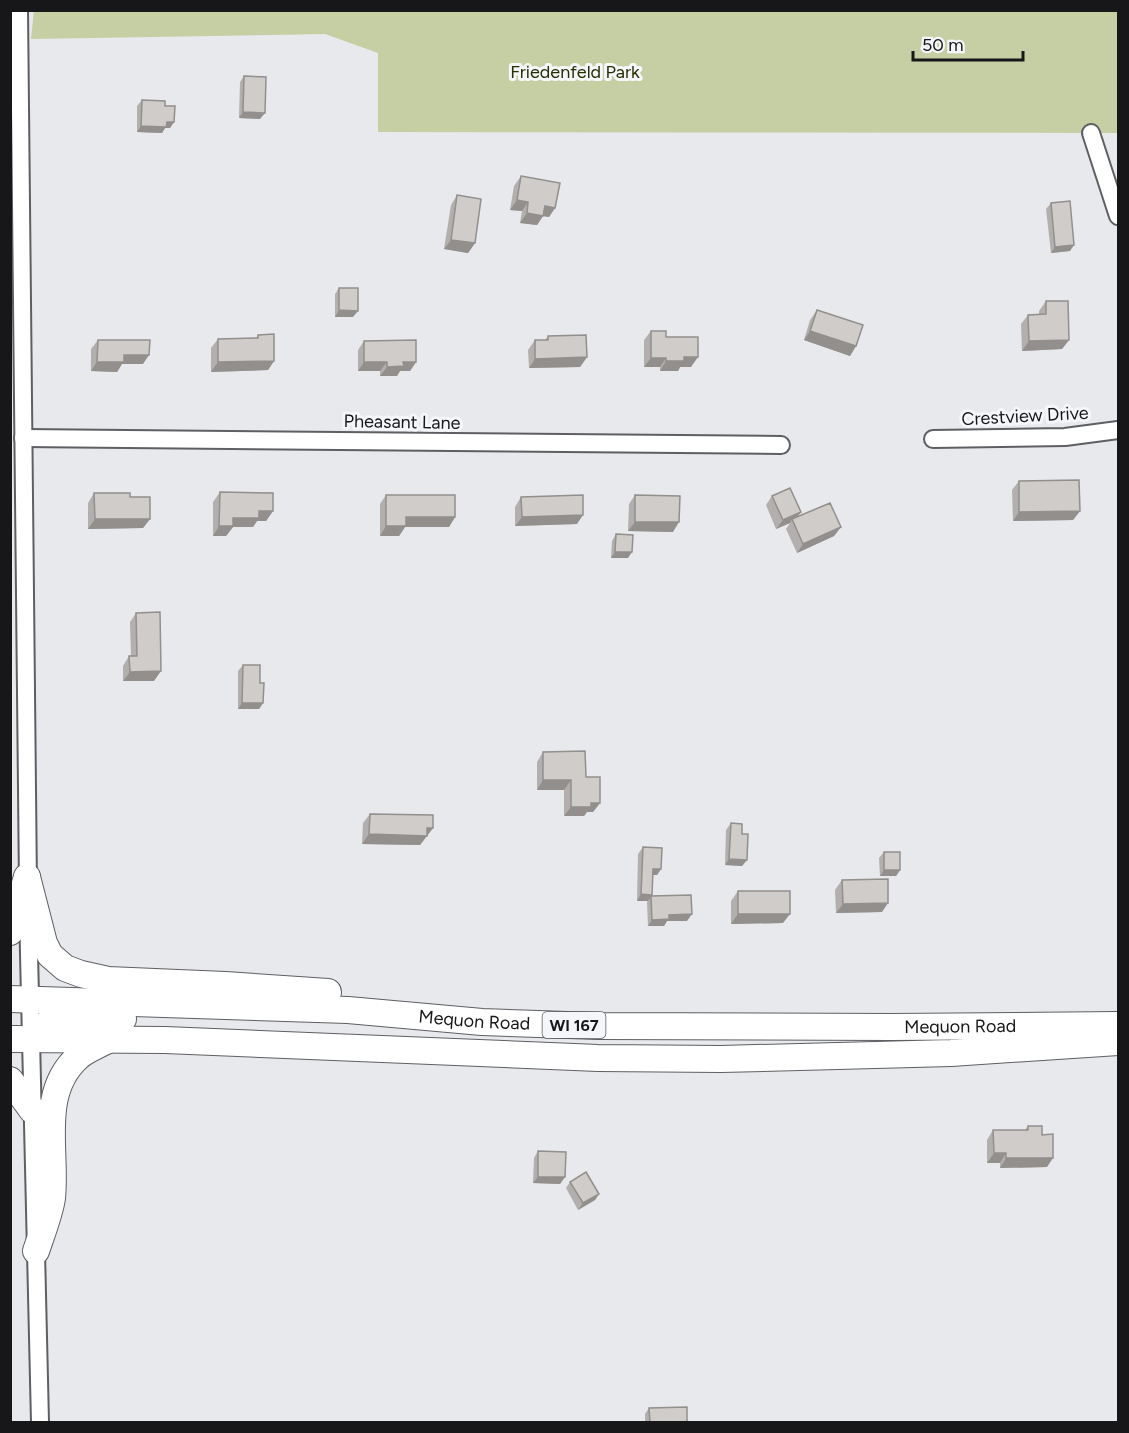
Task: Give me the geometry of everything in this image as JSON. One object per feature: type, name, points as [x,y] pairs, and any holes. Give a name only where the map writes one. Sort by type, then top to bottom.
[{"type":"main road","points":[[10,932],[27,877]]},
{"type":"main road","points":[[27,877],[44,942],[50,955],[65,968],[81,974],[108,981],[225,985],[348,993],[434,1006],[468,1021]]},
{"type":"main road","name":"Mequon Road","points":[[17,1004],[348,1010],[468,1021],[598,1026],[1119,1025]]},
{"type":"main road","points":[[20,1039],[46,1024],[65,1019],[237,1023],[350,1022],[402,1014]]},
{"type":"main road","name":"Mequon Road","points":[[20,1039],[165,1040],[598,1058],[710,1059],[951,1053],[1119,1042]]},
{"type":"main road","points":[[36,1251],[52,1199],[53,1100],[61,1079],[79,1055],[110,1040]]},
{"type":"main road","points":[[10,1080],[32,1110]]},
{"type":"street","points":[[19,10],[16,300],[23,438],[27,877],[17,1004],[20,1039],[32,1110],[40,1422]]},
{"type":"street","points":[[1091,133],[1119,216]]},
{"type":"street","name":"Crestview Drive","points":[[933,440],[1065,436],[1119,430]]},
{"type":"street","name":"Pheasant Lane","points":[[23,438],[781,446]]},
{"type":"green space","name":"Friedenfeld Park","points":[[34,10],[1118,11],[1118,133],[378,132],[378,53],[325,34],[31,39]]},
{"type":"building","points":[[244,76],[266,77],[265,113],[243,112]]},
{"type":"building","points":[[142,100],[165,101],[165,106],[175,106],[174,122],[167,122],[166,127],[141,126]]},
{"type":"building","points":[[521,176],[560,183],[555,208],[545,206],[543,216],[527,213],[528,202],[517,200]]},
{"type":"building","points":[[457,195],[481,199],[475,243],[451,240]]},
{"type":"building","points":[[1070,201],[1074,245],[1055,247],[1051,203]]},
{"type":"building","points":[[339,288],[358,288],[358,311],[339,310]]},
{"type":"building","points":[[1046,301],[1068,301],[1069,340],[1029,341],[1028,315],[1046,314]]},
{"type":"building","points":[[817,310],[863,325],[856,346],[810,331]]},
{"type":"building","points":[[651,331],[666,331],[666,337],[698,337],[698,357],[684,357],[684,361],[651,358]]},
{"type":"building","points":[[274,334],[274,361],[218,362],[218,339],[258,338],[258,335]]},
{"type":"building","points":[[586,335],[587,357],[535,359],[535,340],[548,340],[548,336]]},
{"type":"building","points":[[98,340],[150,340],[149,355],[124,355],[124,362],[97,362]]},
{"type":"building","points":[[416,340],[416,362],[403,362],[404,366],[387,367],[387,362],[364,362],[364,341]]},
{"type":"building","points":[[1079,480],[1080,511],[1019,512],[1019,481]]},
{"type":"building","points":[[790,488],[801,512],[783,520],[772,496]]},
{"type":"building","points":[[220,492],[273,493],[273,511],[259,511],[259,518],[233,518],[233,526],[219,526]]},
{"type":"building","points":[[94,493],[130,493],[130,497],[150,497],[150,519],[95,519]]},
{"type":"building","points":[[386,495],[455,495],[455,517],[406,517],[406,526],[386,526]]},
{"type":"building","points":[[583,495],[583,515],[522,517],[521,497]]},
{"type":"building","points":[[635,495],[680,496],[679,522],[635,522]]},
{"type":"building","points":[[830,503],[841,527],[803,544],[792,519]]},
{"type":"building","points":[[616,534],[633,535],[632,552],[615,552]]},
{"type":"building","points":[[160,612],[161,671],[130,672],[129,656],[137,656],[136,613]]},
{"type":"building","points":[[243,665],[260,665],[260,683],[264,683],[263,703],[242,703]]},
{"type":"building","points":[[585,751],[586,777],[600,777],[600,803],[591,803],[591,807],[571,807],[571,780],[543,780],[543,752]]},
{"type":"building","points":[[370,814],[433,815],[433,828],[427,828],[427,836],[369,834]]},
{"type":"building","points":[[731,823],[742,824],[742,834],[748,834],[747,860],[729,859]]},
{"type":"building","points":[[643,847],[662,848],[661,869],[653,869],[652,895],[641,894]]},
{"type":"building","points":[[884,852],[900,852],[900,870],[884,870]]},
{"type":"building","points":[[888,879],[888,903],[843,904],[842,880]]},
{"type":"building","points":[[738,891],[790,891],[790,914],[738,914]]},
{"type":"building","points":[[691,895],[692,914],[669,915],[669,919],[652,920],[651,896]]},
{"type":"building","points":[[1028,1126],[1042,1126],[1042,1135],[1053,1134],[1053,1158],[1006,1158],[1006,1153],[994,1153],[993,1130],[1028,1130]]},
{"type":"building","points":[[538,1151],[566,1152],[565,1177],[538,1177]]},
{"type":"building","points":[[586,1172],[599,1194],[583,1203],[570,1182]]},
{"type":"building","points":[[687,1407],[687,1422],[650,1422],[649,1408]]}]
